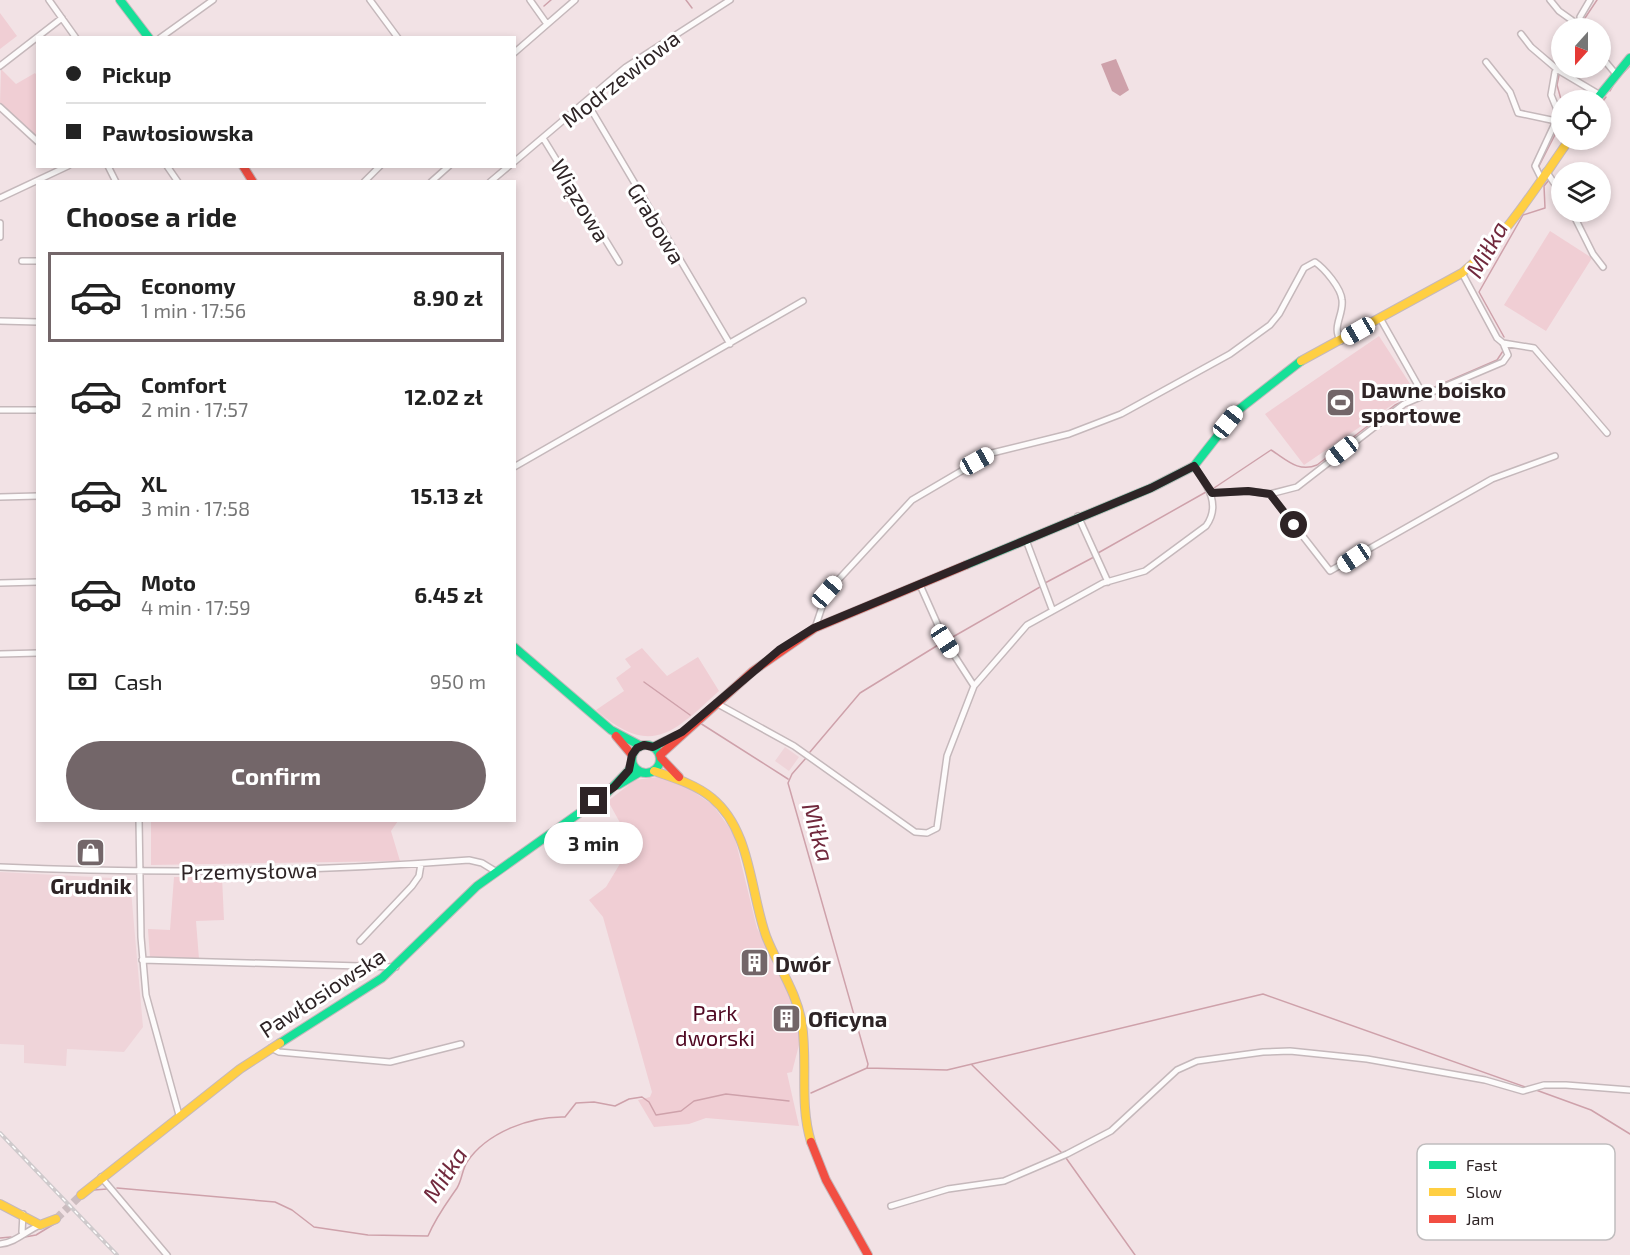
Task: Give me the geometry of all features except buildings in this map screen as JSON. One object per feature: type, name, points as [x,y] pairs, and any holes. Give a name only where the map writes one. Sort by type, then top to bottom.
[{"type":"street","points":[[48,0],[75,36]]},
{"type":"street","points":[[120,0],[147,36]]},
{"type":"street","points":[[163,36],[213,0]]},
{"type":"street","points":[[370,0],[397,36]]},
{"type":"street","points":[[530,0],[547,24]]},
{"type":"street","points":[[516,51],[575,0]]},
{"type":"street","name":"Modrzewiowa","points":[[516,160],[626,67],[730,0]]},
{"type":"street","points":[[1550,0],[1568,18]]},
{"type":"street","points":[[1580,18],[1590,0]]},
{"type":"street","points":[[39,36],[62,18]]},
{"type":"street","points":[[1521,34],[1531,47],[1551,64]]},
{"type":"street","points":[[0,66],[36,38]]},
{"type":"street","points":[[1603,90],[1615,73],[1630,58]]},
{"type":"street","points":[[1486,62],[1510,92],[1518,113],[1551,120]]},
{"type":"street","points":[[1611,68],[1615,73]]},
{"type":"street","points":[[1569,78],[1587,90]]},
{"type":"street","name":"Grabowa","points":[[586,101],[730,344]]},
{"type":"street","points":[[0,107],[36,140]]},
{"type":"street","points":[[1551,132],[1535,166],[1551,183]]},
{"type":"street","name":"Wiązowa","points":[[543,138],[619,262]]},
{"type":"street","points":[[654,771],[660,757],[682,732],[779,650],[814,628],[920,585],[1078,516],[1151,488],[1194,466],[1237,411],[1256,393],[1291,367],[1462,273],[1481,260],[1506,230],[1562,150]]},
{"type":"street","points":[[54,168],[56,173]]},
{"type":"street","points":[[40,180],[65,168]]},
{"type":"street","points":[[366,180],[378,168]]},
{"type":"street","points":[[433,180],[447,168]]},
{"type":"street","points":[[492,180],[506,168]]},
{"type":"street","points":[[0,198],[36,182]]},
{"type":"street","points":[[1577,222],[1593,254],[1603,267]]},
{"type":"street","points":[[0,223],[0,237]]},
{"type":"street","points":[[22,261],[36,261]]},
{"type":"street","points":[[814,628],[827,592],[912,501],[992,453],[1069,434],[1121,414],[1230,354],[1270,325],[1304,268],[1311,263],[1315,262],[1322,267],[1341,296],[1343,302],[1336,325],[1337,336],[1341,341]]},
{"type":"street","points":[[1212,493],[1248,491],[1270,494],[1297,487],[1404,404],[1503,362],[1508,355],[1503,343],[1497,338],[1462,273]]},
{"type":"street","points":[[516,466],[803,301]]},
{"type":"street","points":[[1380,318],[1423,394]]},
{"type":"street","points":[[0,321],[36,322]]},
{"type":"street","points":[[1503,343],[1534,348],[1607,434]]},
{"type":"street","points":[[0,410],[36,410]]},
{"type":"street","points":[[1270,494],[1330,571],[1340,568],[1492,479],[1555,456]]},
{"type":"street","points":[[716,703],[794,746],[915,832],[927,833],[938,828],[947,756],[974,686],[1027,625],[1052,609],[1108,582],[1144,571],[1206,526],[1211,519],[1212,493],[1194,466]]},
{"type":"street","points":[[0,497],[36,496]]},
{"type":"street","points":[[1078,516],[1108,582]]},
{"type":"street","points":[[1026,540],[1052,609]]},
{"type":"street","points":[[0,583],[36,582]]},
{"type":"street","points":[[920,585],[945,641],[974,686]]},
{"type":"street","points":[[516,649],[611,730],[641,746],[653,747],[682,732]]},
{"type":"street","points":[[0,654],[36,653]]},
{"type":"street","points":[[611,730],[640,772],[654,771],[682,780]]},
{"type":"street","points":[[632,759],[641,746]]},
{"type":"street","points":[[653,747],[682,780],[723,808],[743,841],[761,921],[799,1010],[803,1037],[801,1100],[808,1132],[818,1163],[868,1255]]},
{"type":"street","name":"Pawłosiowska","points":[[614,787],[632,759]]},
{"type":"street","name":"Pawłosiowska","points":[[81,1195],[179,1115],[270,1048],[361,992],[396,967],[456,906],[495,871],[614,787],[640,772]]},
{"type":"street","points":[[139,822],[142,960],[151,1021],[179,1115]]},
{"type":"street","name":"Przemysłowa","points":[[0,867],[139,872],[252,871],[469,860],[482,863],[495,871]]},
{"type":"street","points":[[360,941],[416,881],[420,864]]},
{"type":"street","points":[[142,960],[396,967]]},
{"type":"street","points":[[270,1048],[279,1052],[390,1062],[460,1044]]},
{"type":"street","points":[[891,1206],[948,1189],[1004,1181],[1067,1154],[1111,1131],[1177,1070],[1197,1061],[1263,1052],[1323,1054],[1367,1059],[1528,1091],[1537,1087],[1566,1085],[1630,1090]]},
{"type":"street","points":[[101,1177],[167,1255]]},
{"type":"street","points":[[0,1204],[23,1214],[40,1225]]},
{"type":"street","points":[[22,1232],[23,1214]]},
{"type":"street","points":[[0,1244],[10,1243],[22,1232],[56,1219]]},
{"type":"shaded area","points":[[1116,59],[1129,90],[1120,96],[1112,91],[1101,64]]},
{"type":"shaded area","points":[[785,747],[799,757],[789,771],[775,761]]},
{"type":"shaded area","points":[[0,872],[130,879],[143,1027],[124,1052],[67,1049],[66,1066],[24,1063],[24,1045],[0,1044]]},
{"type":"green space","points":[[0,13],[17,36],[0,49]]},
{"type":"green space","points":[[1,69],[16,84],[35,73],[36,139],[0,104]]},
{"type":"green space","points":[[1550,231],[1592,258],[1546,331],[1504,305]]},
{"type":"green space","name":"Dawne boisko sportowe","points":[[1379,336],[1414,390],[1304,465],[1265,414]]},
{"type":"green space","points":[[642,648],[667,676],[698,657],[719,691],[688,718],[661,734],[647,736],[632,733],[615,725],[596,710],[624,691],[616,678],[631,667],[625,659]]},
{"type":"green space","name":"Park dworski","points":[[658,777],[681,783],[713,805],[734,834],[757,928],[792,997],[796,1030],[801,1037],[792,1072],[787,1073],[799,1126],[706,1118],[689,1124],[654,1127],[638,1100],[650,1097],[652,1092],[603,917],[589,900],[606,887],[627,852],[629,839],[608,801],[635,780]]},
{"type":"green space","points":[[151,822],[397,822],[391,831],[400,861],[151,865]]},
{"type":"green space","points":[[174,877],[222,877],[224,920],[196,921],[199,959],[150,958],[148,929],[170,930]]},
{"type":"waterway","points":[[544,6],[551,0]]},
{"type":"waterway","points":[[686,0],[692,8]]},
{"type":"waterway","name":"Miłka","points":[[1585,18],[1597,0]]},
{"type":"waterway","points":[[516,54],[526,46]]},
{"type":"waterway","points":[[1620,76],[1630,66]]},
{"type":"waterway","name":"Miłka","points":[[1558,78],[1558,90]]},
{"type":"waterway","points":[[1611,90],[1615,82]]},
{"type":"waterway","name":"Miłka","points":[[1540,171],[1539,166],[1551,143]]},
{"type":"waterway","name":"Miłka","points":[[1504,337],[1479,292],[1523,215],[1545,208],[1544,186],[1549,180]]},
{"type":"waterway","name":"Miłka","points":[[1423,392],[1497,360],[1503,351]]},
{"type":"waterway","name":"Miłka","points":[[1214,488],[1271,450],[1298,466],[1317,465],[1395,405],[1419,394]]},
{"type":"waterway","name":"Miłka","points":[[1098,553],[1206,492]]},
{"type":"waterway","name":"Miłka","points":[[1045,583],[1094,557]]},
{"type":"waterway","name":"Miłka","points":[[951,638],[1040,587]]},
{"type":"waterway","name":"Miłka","points":[[810,752],[860,693],[943,642]]},
{"type":"waterway","points":[[644,682],[690,715]]},
{"type":"waterway","points":[[700,723],[788,779]]},
{"type":"waterway","name":"Miłka","points":[[806,758],[792,774],[788,783],[868,1064],[867,1068],[811,1093]]},
{"type":"waterway","points":[[867,1068],[947,1070],[1263,994],[1528,1088]]},
{"type":"waterway","points":[[972,1065],[1063,1154]]},
{"type":"waterway","points":[[1536,1090],[1591,1110],[1630,1134]]},
{"type":"waterway","name":"Miłka","points":[[117,1188],[275,1202],[292,1210],[314,1227],[368,1235],[428,1236],[459,1185],[467,1162],[486,1142],[524,1123],[538,1119],[565,1117],[576,1103],[594,1102],[615,1106],[629,1099],[642,1097],[649,1102],[656,1115],[681,1111],[694,1101],[726,1094],[789,1101]]},
{"type":"waterway","points":[[1066,1158],[1135,1255]]},
{"type":"waterway","name":"Miłka","points":[[94,1190],[107,1189]]},
{"type":"waterway","name":"Miłka","points":[[25,1237],[36,1235],[59,1221]]},
{"type":"waterway","name":"Miłka","points":[[0,1238],[11,1237]]},
{"type":"tunnel","points":[[56,1219],[81,1195]]},
{"type":"railway","points":[[0,1133],[117,1255]]},
{"type":"traffic: fast","points":[[120,0],[147,36]]},
{"type":"traffic: fast","points":[[1604,90],[1630,58]]},
{"type":"traffic: fast","points":[[966,565],[1151,488],[1194,466],[1237,411],[1301,361]]},
{"type":"traffic: fast","points":[[516,649],[611,730],[641,746]]},
{"type":"traffic: fast","points":[[653,747],[676,736]]},
{"type":"traffic: fast","points":[[646,745],[656,749],[660,759],[656,769],[646,773],[636,769],[632,759],[636,749],[646,745]]},
{"type":"traffic: fast","points":[[280,1043],[382,978],[477,886],[606,794],[629,770],[632,762]]},
{"type":"traffic: fast","points":[[618,785],[640,772]]},
{"type":"traffic: slow","points":[[1301,361],[1462,273],[1507,227],[1562,150]]},
{"type":"traffic: slow","points":[[654,771],[691,785],[705,793],[725,811],[735,827],[748,862],[766,936],[791,990],[802,1024],[805,1112],[811,1142]]},
{"type":"traffic: slow","points":[[81,1195],[240,1069],[280,1043]]},
{"type":"traffic: slow","points":[[0,1204],[40,1225],[56,1219]]},
{"type":"traffic: jam","points":[[244,168],[252,180]]},
{"type":"traffic: jam","points":[[660,755],[753,671],[815,628],[966,565]]},
{"type":"traffic: jam","points":[[616,736],[632,755]]},
{"type":"traffic: jam","points":[[661,758],[679,777]]},
{"type":"traffic: jam","points":[[811,1142],[826,1180],[868,1255]]},
{"type":"place","name":"Dawne boisko sportowe","points":[[1340,402]]},
{"type":"place","name":"Grudnik","points":[[91,853]]},
{"type":"place","name":"Dwór","points":[[754,963]]},
{"type":"place","name":"Oficyna","points":[[787,1018]]},
{"type":"route","points":[[594,801],[614,787],[629,770],[632,755],[637,748],[644,745],[653,747],[682,732],[779,650],[814,628],[1006,549],[1086,513],[1151,488],[1194,466],[1212,493],[1248,491],[1270,494],[1294,525]]}]
